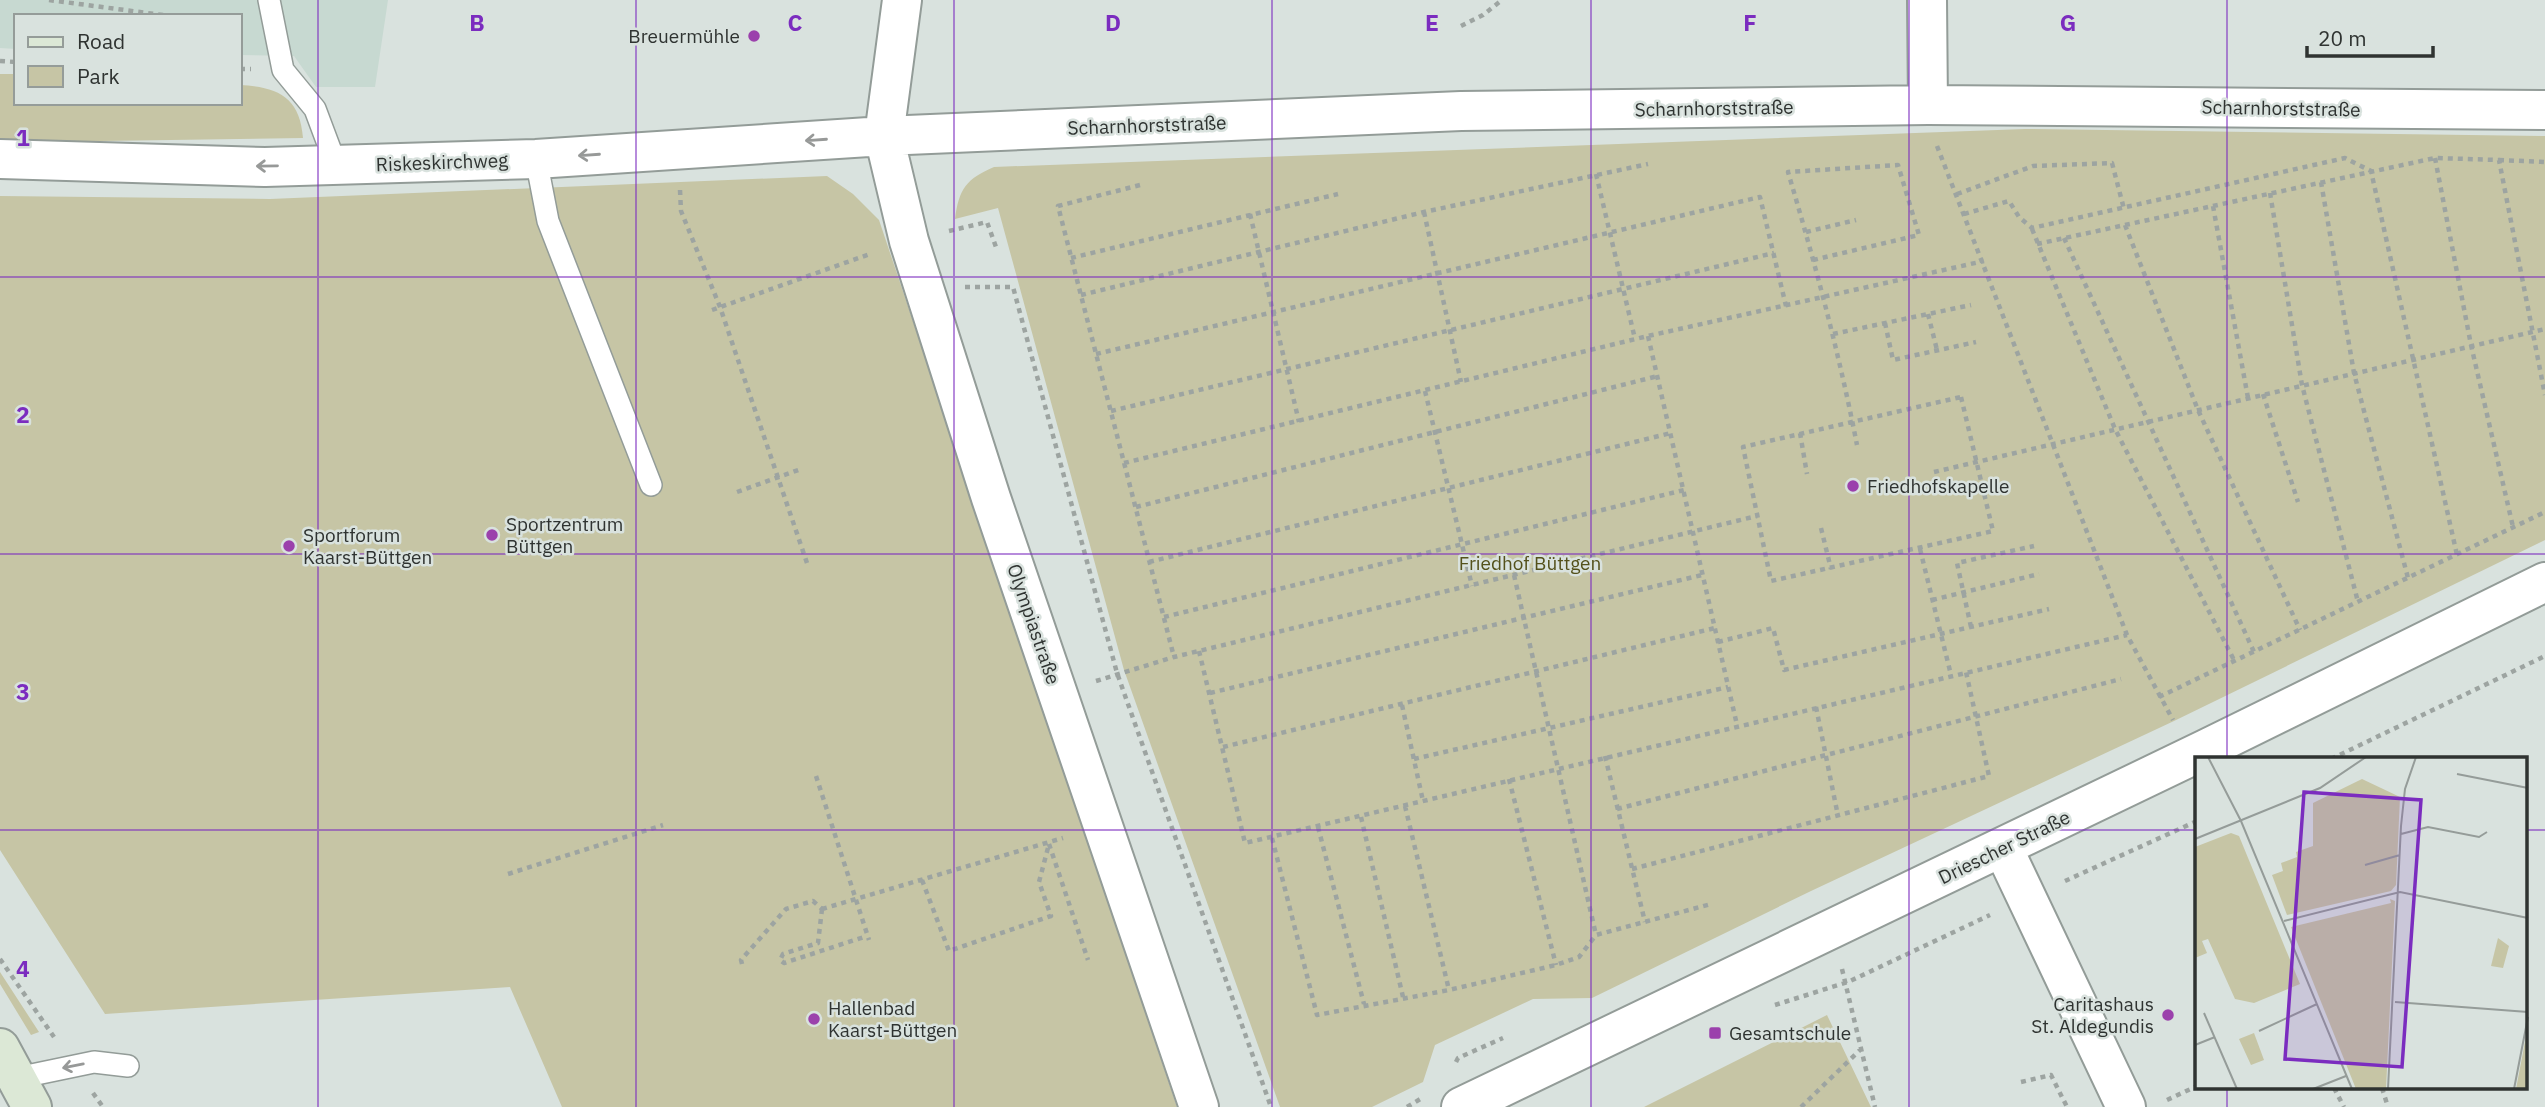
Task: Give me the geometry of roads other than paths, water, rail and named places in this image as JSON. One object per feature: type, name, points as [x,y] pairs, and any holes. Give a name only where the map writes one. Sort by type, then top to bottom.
[{"type":"street","points":[[884,136],[902,0]]},
{"type":"street","points":[[1927,0],[1928,105]]},
{"type":"street","name":"Scharnhorststraße","points":[[884,136],[1461,111],[1928,105],[2545,110]]},
{"type":"street","name":"Riskeskirchweg","points":[[0,159],[168,165],[335,165],[536,159],[884,136]]},
{"type":"street","name":"Olympiastraße","points":[[884,136],[909,241],[991,498],[1199,1107]]},
{"type":"street","name":"Driescher Straße","points":[[1461,1107],[2003,848],[2545,582]]},
{"type":"street","points":[[2003,848],[2027,898],[2141,1106]]},
{"type":"lane","points":[[269,0],[283,70],[316,109],[335,165]]},
{"type":"lane","points":[[536,159],[548,221],[651,485]]},
{"type":"lane","points":[[17,1078],[94,1062],[128,1066]]},
{"type":"place","name":"Breuermühle","points":[[754,36]]},
{"type":"place","name":"Friedhofskapelle","points":[[1853,486]]},
{"type":"place","name":"Sportzentrum Büttgen","points":[[492,535]]},
{"type":"place","name":"Sportforum Kaarst-Büttgen","points":[[289,546]]},
{"type":"place","name":"Caritashaus St. Aldegundis","points":[[2168,1015]]},
{"type":"place","name":"Hallenbad Kaarst-Büttgen","points":[[814,1019]]},
{"type":"place","name":"Gesamtschule","points":[[1715,1033]]},
{"type":"park label","name":"Friedhof Büttgen","points":[[1530,563]]}]
